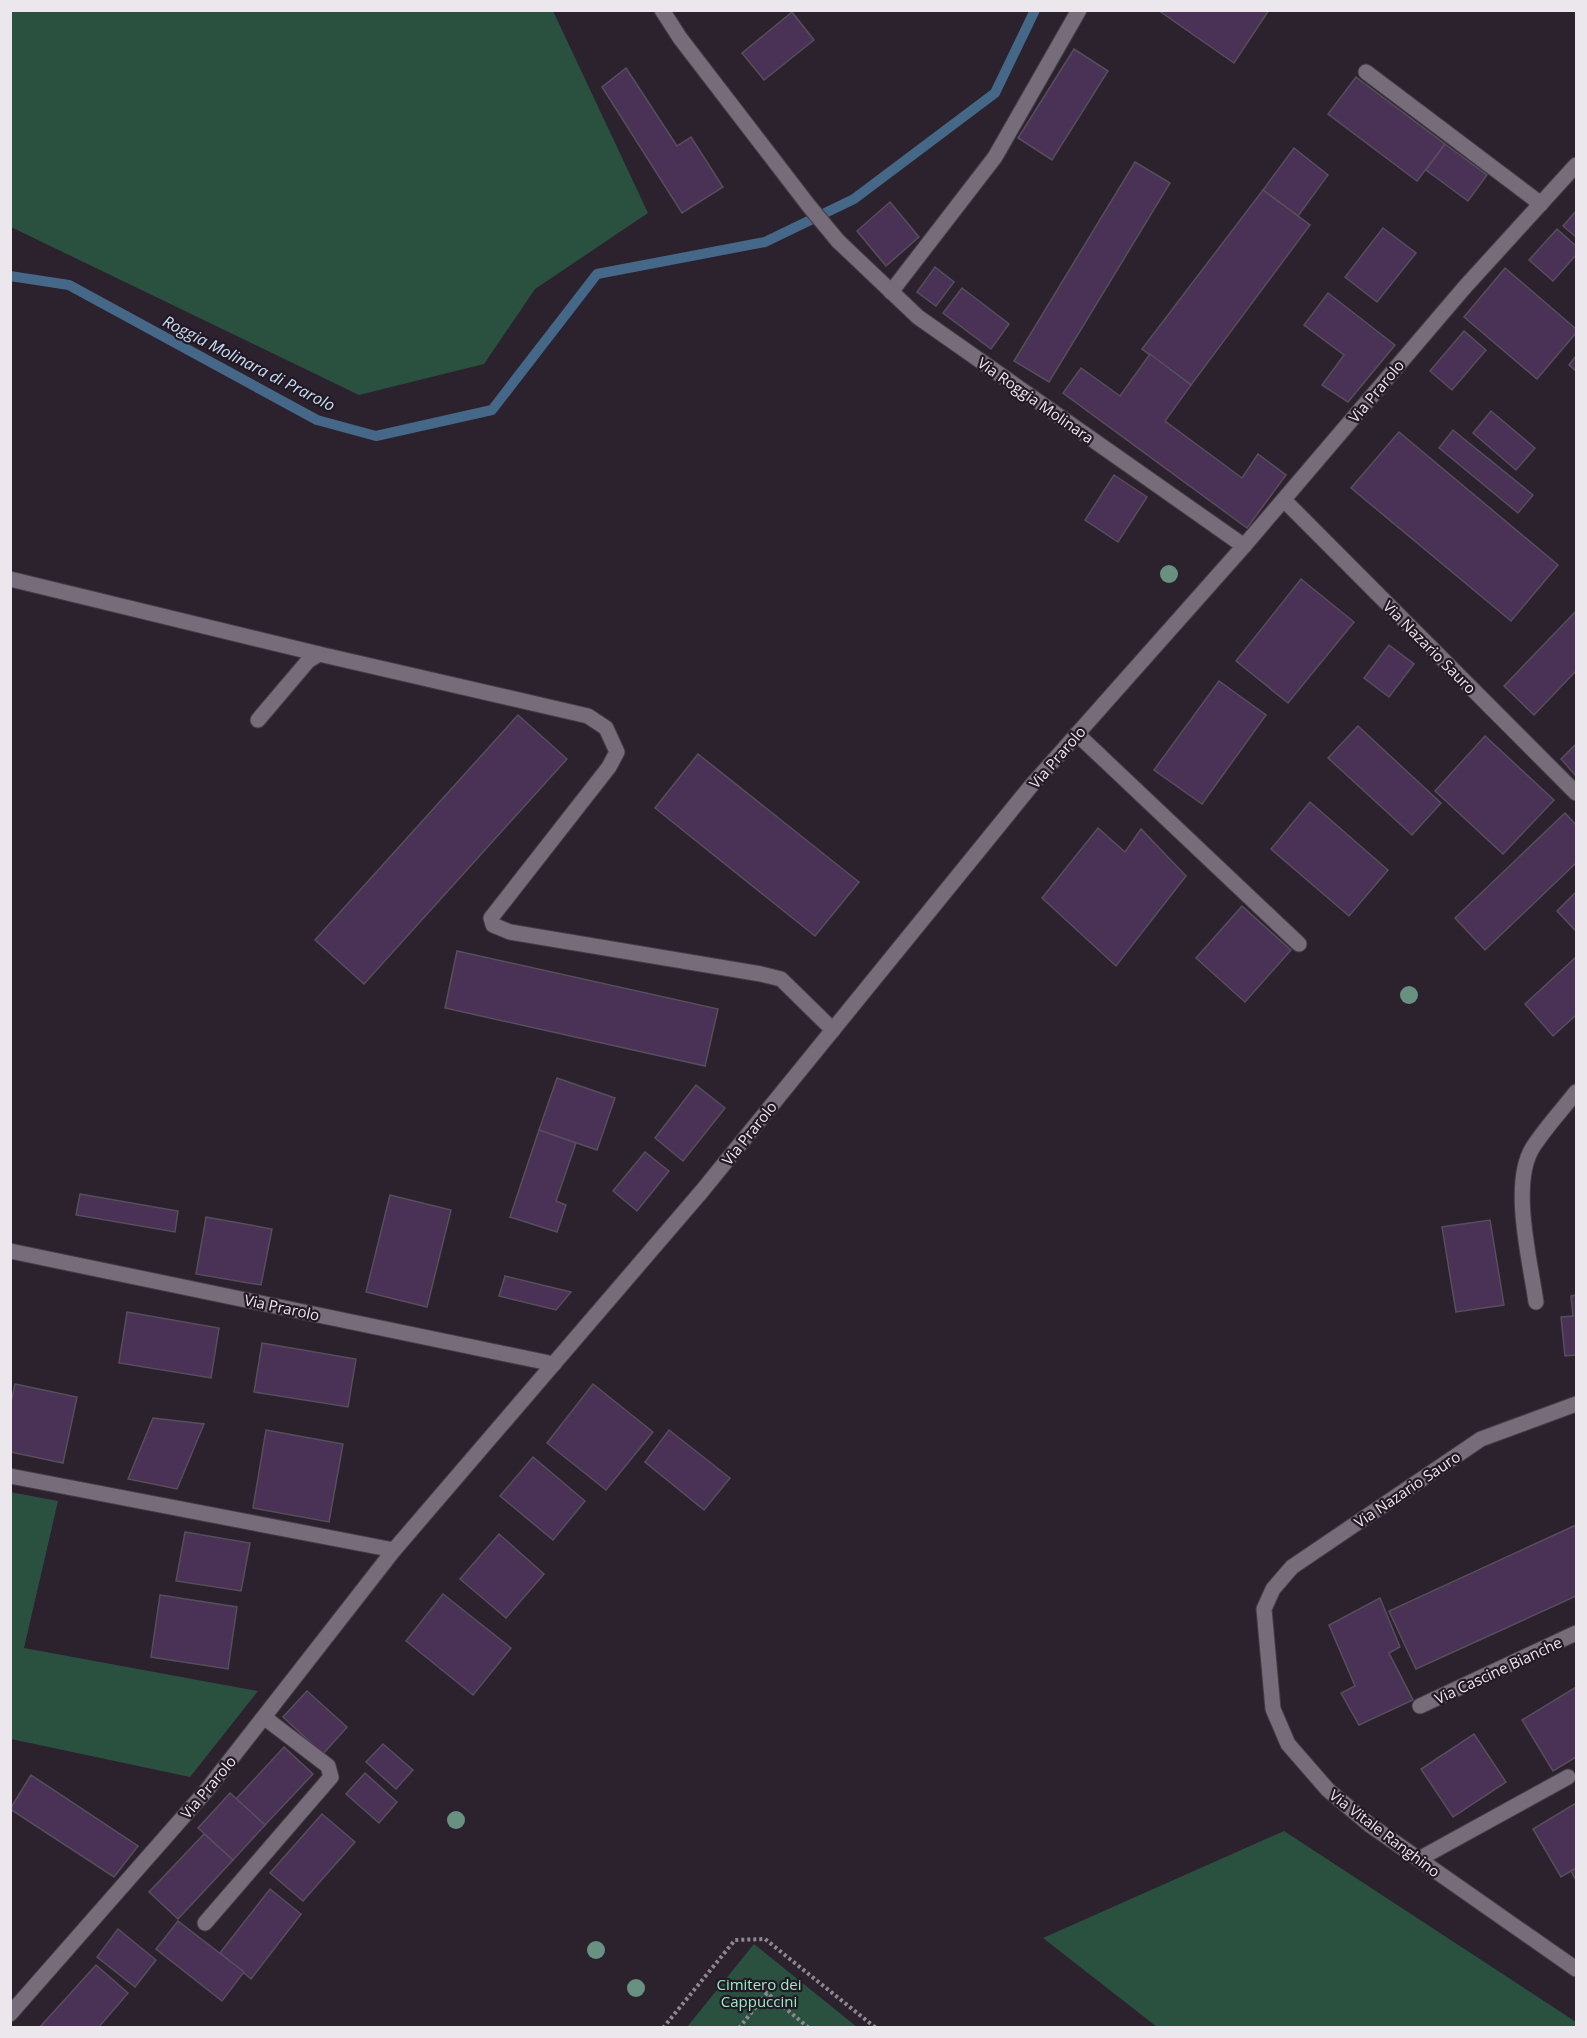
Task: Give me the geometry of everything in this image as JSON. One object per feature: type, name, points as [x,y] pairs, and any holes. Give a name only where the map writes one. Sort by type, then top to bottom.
[{"type":"street","name":"Via Roggia Molinara","points":[[662,10],[680,38],[808,206],[838,241],[918,317],[1244,546]]},
{"type":"street","points":[[891,292],[995,157],[1079,10]]},
{"type":"street","points":[[1366,72],[1541,204]]},
{"type":"street","name":"Via Prarolo","points":[[10,2014],[206,1791],[394,1551],[702,1191],[1031,786],[1284,500],[1464,288],[1576,165]]},
{"type":"street","name":"Via Nazario Sauro","points":[[1284,500],[1576,794]]},
{"type":"street","points":[[10,579],[588,716],[606,728],[617,752],[609,767],[491,918],[493,925],[510,932],[781,979],[832,1030]]},
{"type":"street","points":[[258,720],[308,661],[319,654]]},
{"type":"street","points":[[1077,734],[1299,944]]},
{"type":"street","points":[[1536,1302],[1522,1210],[1523,1170],[1532,1148],[1576,1092]]},
{"type":"street","name":"Via Prarolo","points":[[10,1251],[554,1364]]},
{"type":"street","name":"Via Nazario Sauro","points":[[1264,1610],[1273,1589],[1292,1567],[1480,1439],[1576,1404]]},
{"type":"street","points":[[10,1476],[394,1551]]},
{"type":"street","name":"Via Vitale Ranghino","points":[[1264,1610],[1273,1708],[1288,1744],[1328,1790],[1370,1825],[1576,1969]]},
{"type":"street","name":"Via Cascine Bianche","points":[[1419,1706],[1576,1633]]},
{"type":"street","points":[[205,1923],[331,1777],[328,1766],[265,1718]]},
{"type":"street","points":[[1419,1859],[1568,1777]]},
{"type":"path","points":[[663,2028],[735,1940],[765,1939],[876,2028]]},
{"type":"path","points":[[739,2028],[767,1993],[809,2028]]},
{"type":"green space","points":[[11,10],[553,11],[648,213],[535,289],[484,364],[359,395],[11,227]]},
{"type":"green space","points":[[10,1492],[58,1501],[24,1648],[258,1691],[190,1777],[11,1739]]},
{"type":"green space","points":[[1284,1831],[1576,2022],[1576,2027],[1157,2027],[1043,1938]]},
{"type":"green space","name":"Cimitero dei Cappuccini","points":[[754,1944],[857,2027],[687,2027]]},
{"type":"building","points":[[1158,10],[1269,10],[1234,63]]},
{"type":"building","points":[[792,12],[814,40],[764,80],[742,53]]},
{"type":"building","points":[[1074,49],[1108,71],[1052,160],[1018,138]]},
{"type":"building","points":[[626,68],[677,146],[691,137],[723,187],[682,213],[602,87]]},
{"type":"building","points":[[1356,77],[1445,144],[1417,181],[1328,114]]},
{"type":"building","points":[[1445,144],[1487,175],[1468,201],[1426,170]]},
{"type":"building","points":[[1294,148],[1328,175],[1298,216],[1263,190]]},
{"type":"building","points":[[1135,162],[1170,183],[1049,382],[1014,361]]},
{"type":"building","points":[[1263,190],[1310,225],[1191,385],[1142,349]]},
{"type":"building","points":[[890,202],[919,237],[886,266],[857,231]]},
{"type":"building","points":[[1576,211],[1576,237],[1563,226]]},
{"type":"building","points":[[1383,228],[1416,253],[1377,302],[1345,277]]},
{"type":"building","points":[[1557,229],[1576,246],[1576,255],[1553,281],[1529,260]]},
{"type":"building","points":[[935,267],[954,282],[936,306],[917,292]]},
{"type":"building","points":[[1505,268],[1576,329],[1576,333],[1537,379],[1464,317]]},
{"type":"building","points":[[962,288],[1009,324],[991,349],[943,313]]},
{"type":"building","points":[[1328,293],[1395,345],[1348,402],[1322,385],[1344,355],[1304,325]]},
{"type":"building","points":[[1464,331],[1486,350],[1452,390],[1430,371]]},
{"type":"building","points":[[1150,354],[1191,385],[1165,421],[1242,478],[1258,454],[1286,475],[1247,528],[1063,393],[1081,368],[1120,396]]},
{"type":"building","points":[[1576,356],[1576,371],[1569,365]]},
{"type":"building","points":[[1491,411],[1535,448],[1516,470],[1473,433]]},
{"type":"building","points":[[1453,430],[1533,495],[1518,513],[1439,448]]},
{"type":"building","points":[[1399,432],[1558,565],[1511,621],[1351,488]]},
{"type":"building","points":[[1114,475],[1147,497],[1118,542],[1085,520]]},
{"type":"building","points":[[1301,579],[1354,622],[1288,703],[1236,661]]},
{"type":"building","points":[[1576,611],[1576,671],[1534,715],[1504,686]]},
{"type":"building","points":[[1389,645],[1414,664],[1389,697],[1364,678]]},
{"type":"building","points":[[1219,681],[1266,715],[1202,804],[1154,770]]},
{"type":"building","points":[[518,715],[567,759],[364,984],[315,940]]},
{"type":"building","points":[[1358,726],[1441,803],[1412,835],[1328,758]]},
{"type":"building","points":[[1485,736],[1554,800],[1503,854],[1435,791]]},
{"type":"building","points":[[1576,744],[1576,776],[1561,759]]},
{"type":"building","points":[[698,754],[859,882],[815,936],[655,808]]},
{"type":"building","points":[[1310,802],[1388,870],[1349,916],[1271,849]]},
{"type":"building","points":[[1565,813],[1576,825],[1576,863],[1485,950],[1455,918]]},
{"type":"building","points":[[1098,828],[1125,852],[1141,829],[1186,876],[1116,966],[1042,898]]},
{"type":"building","points":[[1576,892],[1576,931],[1557,911]]},
{"type":"building","points":[[1242,906],[1291,950],[1245,1002],[1196,958]]},
{"type":"building","points":[[457,951],[718,1009],[705,1066],[445,1008]]},
{"type":"building","points":[[1576,957],[1576,1015],[1553,1036],[1525,1004]]},
{"type":"building","points":[[557,1078],[615,1098],[597,1150],[539,1130]]},
{"type":"building","points":[[696,1085],[725,1108],[683,1161],[655,1138]]},
{"type":"building","points":[[539,1130],[576,1143],[556,1201],[566,1205],[557,1232],[510,1217]]},
{"type":"building","points":[[645,1152],[669,1171],[637,1211],[613,1191]]},
{"type":"building","points":[[80,1194],[178,1211],[175,1232],[76,1215]]},
{"type":"building","points":[[390,1195],[451,1210],[427,1307],[366,1292]]},
{"type":"building","points":[[206,1217],[272,1229],[261,1285],[196,1274]]},
{"type":"building","points":[[1490,1220],[1504,1305],[1456,1312],[1442,1227]]},
{"type":"building","points":[[505,1276],[571,1292],[556,1310],[499,1296]]},
{"type":"building","points":[[1576,1295],[1576,1355],[1565,1356],[1561,1317],[1573,1316],[1571,1296]]},
{"type":"building","points":[[127,1312],[219,1328],[211,1378],[119,1363]]},
{"type":"building","points":[[262,1343],[356,1359],[348,1407],[254,1392]]},
{"type":"building","points":[[15,1384],[77,1397],[63,1463],[10,1452],[10,1407]]},
{"type":"building","points":[[593,1384],[653,1432],[606,1490],[547,1443]]},
{"type":"building","points":[[153,1418],[204,1424],[177,1489],[128,1479]]},
{"type":"building","points":[[266,1430],[343,1444],[329,1522],[253,1508]]},
{"type":"building","points":[[669,1430],[730,1478],[704,1510],[645,1462]]},
{"type":"building","points":[[533,1457],[585,1501],[553,1540],[500,1496]]},
{"type":"building","points":[[1576,1525],[1576,1596],[1416,1669],[1389,1611]]},
{"type":"building","points":[[185,1532],[250,1543],[241,1591],[176,1581]]},
{"type":"building","points":[[499,1534],[544,1574],[506,1618],[460,1579]]},
{"type":"building","points":[[443,1594],[511,1648],[473,1695],[406,1641]]},
{"type":"building","points":[[160,1595],[237,1607],[228,1669],[151,1657]]},
{"type":"building","points":[[1380,1598],[1400,1647],[1389,1653],[1413,1700],[1359,1725],[1341,1693],[1355,1686],[1329,1625]]},
{"type":"building","points":[[1576,1687],[1576,1757],[1553,1771],[1522,1720]]},
{"type":"building","points":[[307,1691],[347,1727],[323,1754],[283,1717]]},
{"type":"building","points":[[1474,1734],[1506,1782],[1453,1817],[1421,1769]]},
{"type":"building","points":[[383,1744],[413,1770],[396,1789],[366,1762]]},
{"type":"building","points":[[284,1747],[313,1774],[265,1825],[236,1799]]},
{"type":"building","points":[[365,1773],[397,1802],[379,1823],[346,1794]]},
{"type":"building","points":[[31,1775],[138,1846],[114,1877],[10,1809]]},
{"type":"building","points":[[230,1793],[265,1825],[233,1860],[198,1828]]},
{"type":"building","points":[[1576,1803],[1576,1868],[1561,1877],[1533,1829]]},
{"type":"building","points":[[322,1814],[355,1842],[303,1901],[270,1873]]},
{"type":"building","points":[[204,1834],[233,1860],[178,1919],[149,1892]]},
{"type":"building","points":[[1576,1868],[1576,1880],[1571,1871]]},
{"type":"building","points":[[270,1889],[301,1914],[251,1979],[220,1953]]},
{"type":"building","points":[[178,1921],[244,1972],[222,2001],[156,1949]]},
{"type":"building","points":[[118,1929],[156,1960],[135,1987],[97,1957]]},
{"type":"building","points":[[96,1965],[128,1993],[98,2028],[39,2028]]},
{"type":"waterway","name":"Roggia Molinara di Prarolo","points":[[10,276],[69,285],[317,420],[376,436],[492,410],[597,274],[765,242],[854,199],[995,93],[1035,10]]}]
